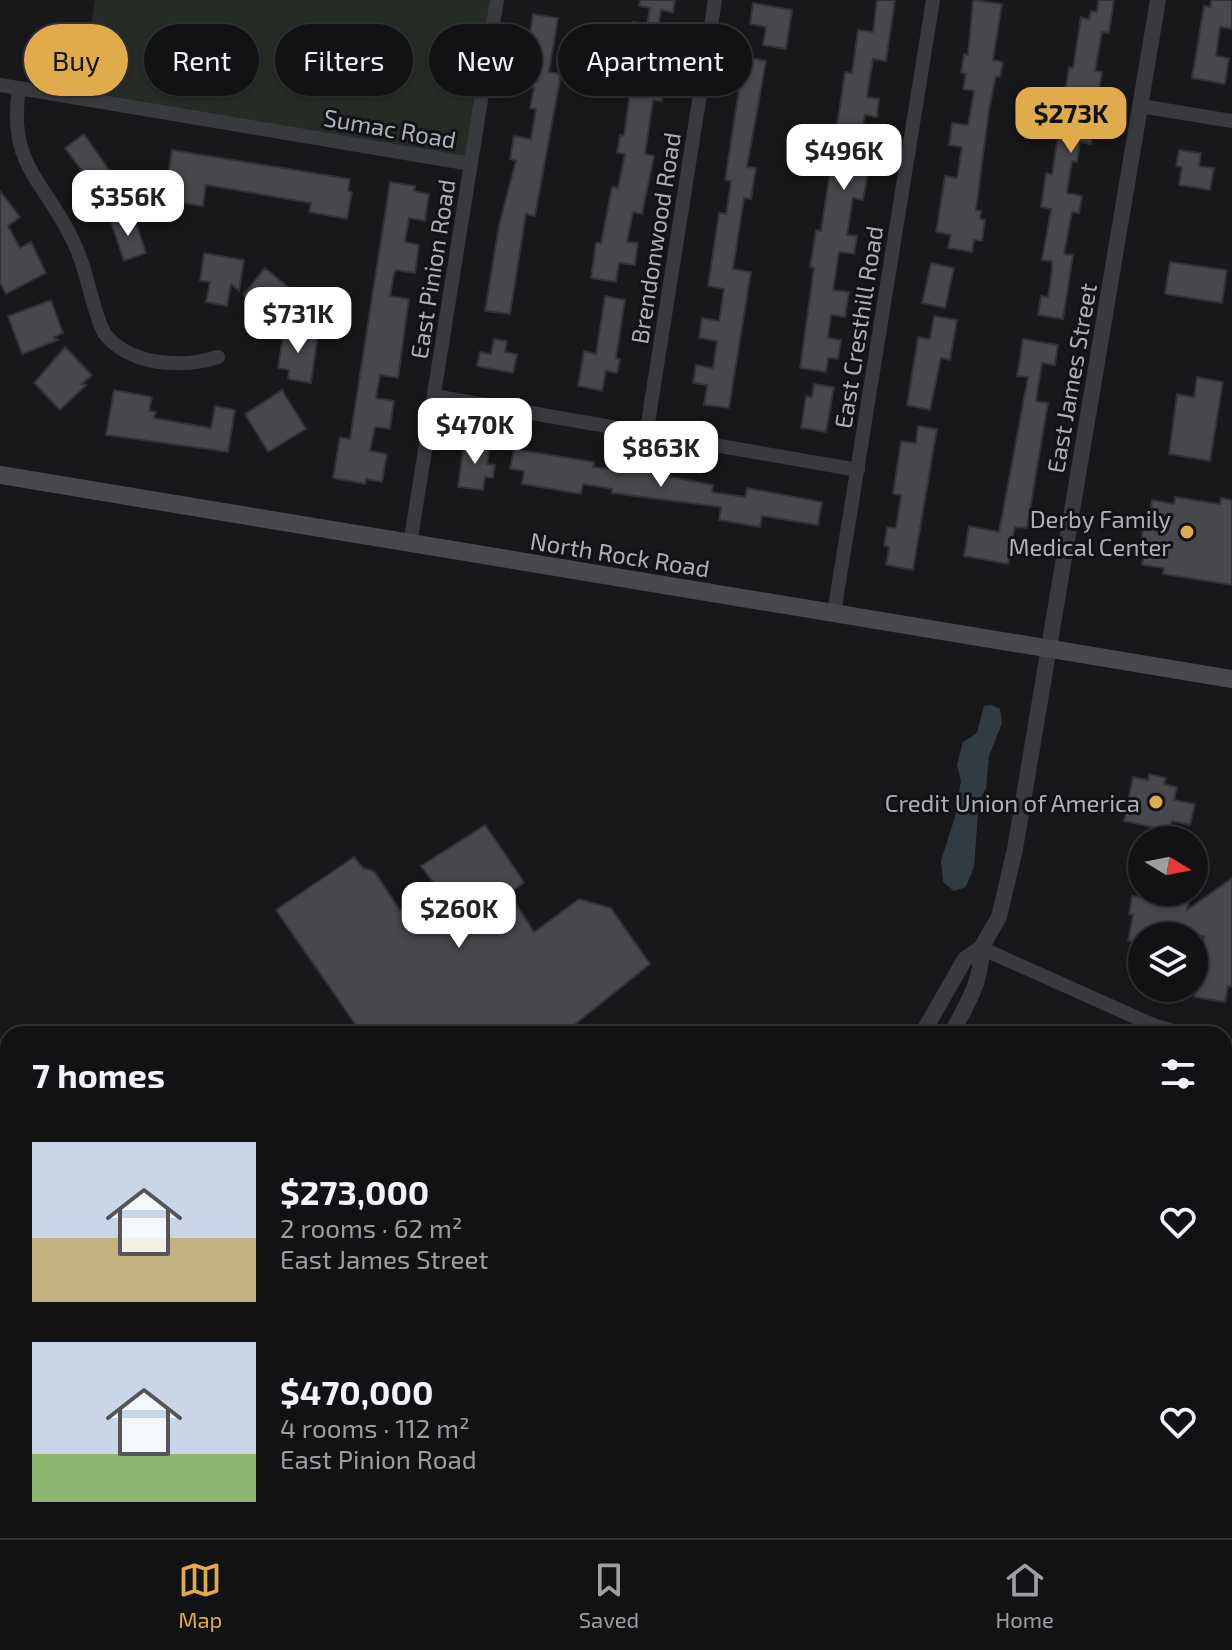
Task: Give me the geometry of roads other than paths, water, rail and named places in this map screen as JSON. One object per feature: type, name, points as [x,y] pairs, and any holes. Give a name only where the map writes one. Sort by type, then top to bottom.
[{"type":"main road","name":"North Rock Road","points":[[0,475],[1232,679]]},
{"type":"street","name":"East Pinion Road","points":[[410,544],[497,0]]},
{"type":"street","name":"Brendonwood Road","points":[[646,435],[715,0]]},
{"type":"street","name":"East Cresthill Road","points":[[834,613],[933,0]]},
{"type":"street","name":"East James Street","points":[[927,1026],[965,959],[981,948],[999,917],[1005,896],[1158,0]]},
{"type":"street","name":"Sumac Road","points":[[0,85],[471,164]]},
{"type":"street","points":[[19,88],[15,130],[20,151],[73,241],[104,333],[113,345],[137,357],[185,364],[218,357]]},
{"type":"street","points":[[1141,106],[1232,121]]},
{"type":"street","points":[[434,396],[858,470]]},
{"type":"street","points":[[981,948],[1156,1026]]},
{"type":"street","name":"East James Street","points":[[955,1026],[975,988],[982,966],[981,948]]},
{"type":"place","name":"Derby Family Medical Center","points":[[1187,532]]},
{"type":"place","name":"Credit Union of America","points":[[1156,802]]}]
